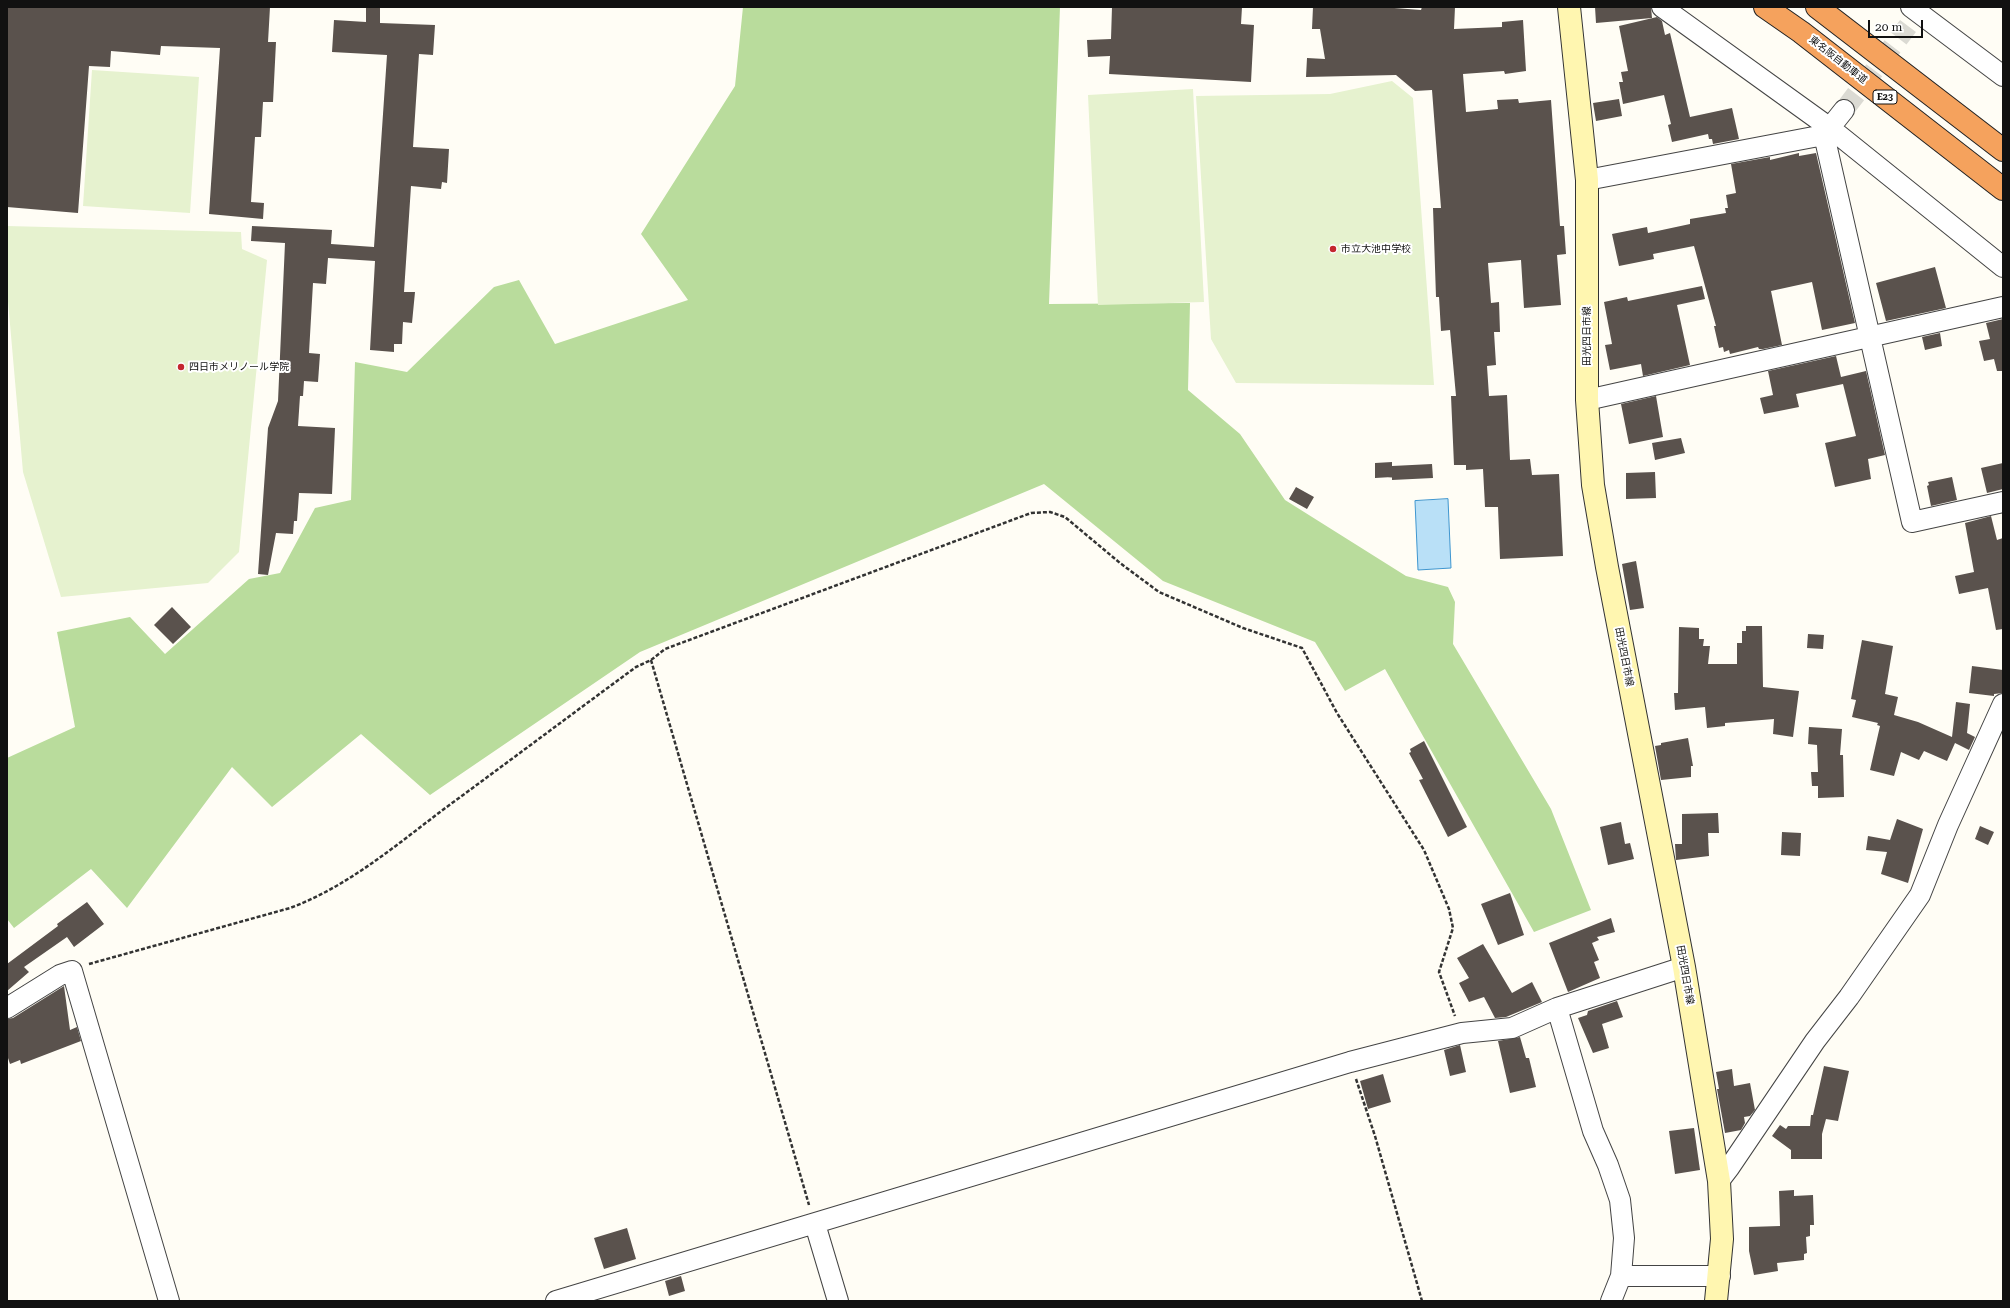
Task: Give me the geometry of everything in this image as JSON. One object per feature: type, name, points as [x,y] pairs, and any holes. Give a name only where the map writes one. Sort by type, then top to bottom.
[{"type":"highway","name":"東名阪自動車道","points":[[1765,7],[1801,32],[2003,190]]},
{"type":"highway","points":[[1816,7],[2003,150]]},
{"type":"main road","name":"田光四日市線","points":[[1570,7],[1587,180],[1587,400],[1593,485],[1607,567],[1684,967],[1719,1181],[1722,1239],[1720,1276],[1716,1301]]},
{"type":"street","points":[[1662,7],[1827,131],[2003,267]]},
{"type":"street","points":[[1912,15],[2003,76]]},
{"type":"street","points":[[1587,180],[1827,131],[1844,110]]},
{"type":"street","points":[[1827,131],[1870,337],[1912,522],[2003,502]]},
{"type":"street","points":[[1587,400],[2003,306]]},
{"type":"street","points":[[1719,1181],[1815,1041],[1849,997],[1920,895],[1948,825],[2003,704]]},
{"type":"street","points":[[556,1301],[1350,1062],[1462,1032],[1512,1028],[1557,1008],[1684,967]]},
{"type":"street","points":[[7,1008],[60,975],[72,971],[170,1301]]},
{"type":"street","points":[[1557,1008],[1593,1131],[1608,1165],[1620,1200],[1624,1238],[1621,1276],[1611,1301]]},
{"type":"street","points":[[815,1224],[838,1301]]},
{"type":"street","points":[[1621,1276],[1720,1276]]},
{"type":"path","points":[[72,971],[89,964],[290,908],[312,900],[337,886],[407,837],[636,667],[651,660],[665,649],[1031,513],[1050,512],[1065,517],[1120,563],[1159,592],[1243,628],[1302,648],[1337,713],[1424,850],[1449,909],[1453,928],[1439,972],[1462,1032]]},
{"type":"path","points":[[651,660],[815,1224]]},
{"type":"path","points":[[1350,1062],[1375,1136],[1422,1301]]},
{"type":"green space","points":[[743,7],[1060,7],[1049,304],[1190,303],[1188,390],[1240,434],[1285,500],[1406,576],[1448,587],[1455,602],[1453,644],[1551,809],[1591,910],[1534,932],[1385,669],[1345,691],[1315,642],[1163,581],[1044,484],[640,652],[430,795],[361,734],[272,807],[232,767],[127,908],[91,869],[14,928],[7,919],[7,758],[75,727],[57,632],[130,617],[165,654],[249,579],[280,573],[315,508],[351,500],[355,362],[407,372],[494,287],[519,280],[555,344],[688,300],[641,234],[735,86]]},
{"type":"green space","points":[[92,70],[199,77],[190,213],[83,206]]},
{"type":"green space","points":[[1392,81],[1413,98],[1434,385],[1236,383],[1211,339],[1196,96],[1330,94]]},
{"type":"green space","points":[[1193,89],[1204,302],[1098,305],[1088,95]]},
{"type":"green space","points":[[7,226],[241,232],[242,249],[267,260],[239,552],[208,583],[61,597],[23,472],[7,290]]},
{"type":"water","points":[[1448,499],[1451,568],[1418,570],[1415,501]]},
{"type":"building","points":[[7,7],[270,7],[268,42],[276,42],[273,102],[263,102],[261,137],[255,137],[251,202],[264,203],[263,219],[209,214],[220,48],[161,46],[160,55],[111,51],[110,67],[89,66],[78,213],[7,207]]},
{"type":"building","points":[[366,7],[380,7],[380,23],[435,25],[433,55],[419,54],[413,147],[449,149],[447,183],[442,182],[441,189],[411,186],[404,292],[415,292],[412,323],[403,322],[402,344],[394,344],[394,352],[370,350],[375,261],[328,258],[326,284],[313,283],[309,353],[320,354],[318,382],[304,381],[303,396],[300,396],[298,426],[335,428],[332,494],[299,493],[297,521],[294,521],[293,534],[276,533],[268,575],[258,574],[268,428],[278,401],[285,243],[251,241],[252,226],[332,230],[331,244],[374,247],[387,55],[332,52],[334,20],[366,22]]},
{"type":"building","points":[[1112,7],[1242,7],[1241,24],[1254,25],[1251,82],[1109,74],[1110,56],[1088,57],[1087,40],[1111,39]]},
{"type":"building","points":[[1313,7],[1381,7],[1421,10],[1422,7],[1455,7],[1454,29],[1502,27],[1502,22],[1523,20],[1526,71],[1505,74],[1504,71],[1463,74],[1466,112],[1498,109],[1497,100],[1518,99],[1519,103],[1551,100],[1560,226],[1564,226],[1566,254],[1557,255],[1561,305],[1524,308],[1521,260],[1488,263],[1491,303],[1499,302],[1500,332],[1494,332],[1496,365],[1487,366],[1489,396],[1507,395],[1510,460],[1530,459],[1532,475],[1559,474],[1563,556],[1500,559],[1498,507],[1485,507],[1483,469],[1466,470],[1466,465],[1454,465],[1451,396],[1456,396],[1450,330],[1441,331],[1439,297],[1436,297],[1433,208],[1441,208],[1432,90],[1415,91],[1396,75],[1306,77],[1307,58],[1325,59],[1320,29],[1312,29]]},
{"type":"building","points":[[1595,7],[1651,7],[1652,18],[1596,23]]},
{"type":"building","points":[[1657,17],[1662,21],[1665,35],[1670,33],[1690,117],[1732,108],[1739,139],[1713,144],[1712,139],[1709,139],[1708,134],[1672,142],[1668,125],[1671,124],[1664,95],[1623,104],[1619,82],[1623,82],[1621,72],[1628,71],[1619,26]]},
{"type":"building","points":[[1619,99],[1622,116],[1596,121],[1593,103]]},
{"type":"building","points":[[1799,153],[1799,156],[1816,153],[1855,323],[1822,330],[1812,282],[1771,291],[1782,345],[1763,349],[1759,349],[1758,347],[1730,354],[1729,350],[1724,352],[1723,347],[1719,348],[1714,326],[1716,326],[1694,246],[1653,254],[1654,259],[1619,266],[1612,234],[1647,227],[1648,233],[1690,224],[1690,219],[1726,213],[1725,208],[1728,208],[1726,195],[1736,193],[1731,164],[1770,157],[1770,160]]},
{"type":"building","points":[[1935,267],[1946,308],[1886,321],[1876,283]]},
{"type":"building","points":[[1702,286],[1705,299],[1677,305],[1690,365],[1643,376],[1641,364],[1610,370],[1605,345],[1612,344],[1604,302],[1627,297],[1628,301]]},
{"type":"building","points":[[2003,319],[2003,371],[1997,371],[1994,359],[1984,361],[1979,341],[1990,339],[1986,323]]},
{"type":"building","points":[[1940,333],[1942,346],[1925,350],[1922,337]]},
{"type":"building","points":[[1836,356],[1841,377],[1866,371],[1885,455],[1868,459],[1871,479],[1835,487],[1825,443],[1856,436],[1843,384],[1796,394],[1799,407],[1764,414],[1760,398],[1773,395],[1768,371]]},
{"type":"building","points":[[1656,396],[1663,437],[1629,444],[1621,404]]},
{"type":"building","points":[[1681,438],[1685,453],[1655,460],[1652,443]]},
{"type":"building","points":[[1392,462],[1392,477],[1375,478],[1375,463]]},
{"type":"building","points":[[2003,463],[2003,489],[1987,493],[1981,468]]},
{"type":"building","points":[[1432,464],[1433,478],[1392,480],[1392,466]]},
{"type":"building","points":[[1655,472],[1656,498],[1626,499],[1626,473]]},
{"type":"building","points":[[1952,477],[1957,500],[1931,506],[1927,486],[1929,485],[1928,482]]},
{"type":"building","points":[[1296,487],[1314,497],[1307,509],[1289,499]]},
{"type":"building","points":[[1991,516],[1997,540],[2003,538],[2003,629],[1996,630],[1988,588],[1959,594],[1955,576],[1974,572],[1965,523]]},
{"type":"building","points":[[1636,561],[1644,608],[1630,610],[1622,564]]},
{"type":"building","points":[[172,607],[191,627],[173,644],[154,625]]},
{"type":"building","points":[[1746,626],[1762,626],[1763,687],[1799,691],[1793,737],[1773,734],[1774,719],[1725,723],[1725,726],[1707,728],[1705,707],[1675,710],[1674,693],[1678,693],[1679,627],[1699,628],[1699,639],[1704,639],[1703,646],[1710,646],[1708,664],[1737,664],[1737,643],[1742,643],[1742,631],[1746,631]]},
{"type":"building","points":[[1808,634],[1824,635],[1823,649],[1807,648]]},
{"type":"building","points":[[1862,640],[1893,646],[1885,694],[1898,697],[1894,715],[1918,722],[1952,737],[1956,702],[1970,704],[1967,733],[1975,737],[1969,750],[1955,743],[1947,761],[1924,751],[1919,760],[1901,752],[1894,776],[1870,770],[1880,726],[1877,725],[1878,723],[1852,717],[1856,700],[1851,699]]},
{"type":"building","points":[[1972,666],[2003,670],[2003,693],[1994,694],[1994,696],[1969,693]]},
{"type":"building","points":[[1809,727],[1842,729],[1840,755],[1843,755],[1844,797],[1818,798],[1818,786],[1812,786],[1811,772],[1818,772],[1817,745],[1808,744]]},
{"type":"building","points":[[1688,738],[1693,766],[1691,766],[1691,777],[1661,780],[1655,746],[1661,745],[1661,743]]},
{"type":"building","points":[[1424,741],[1467,827],[1448,837],[1419,780],[1423,779],[1409,753],[1411,752],[1410,749]]},
{"type":"building","points":[[1718,813],[1719,833],[1708,833],[1709,856],[1676,860],[1675,844],[1682,844],[1682,814]]},
{"type":"building","points":[[1897,819],[1923,829],[1908,883],[1881,874],[1887,852],[1866,850],[1868,836],[1890,840]]},
{"type":"building","points":[[1621,822],[1625,844],[1630,843],[1634,859],[1608,865],[1600,827]]},
{"type":"building","points":[[1980,826],[1994,832],[1988,845],[1975,839]]},
{"type":"building","points":[[1782,832],[1801,833],[1800,856],[1781,855]]},
{"type":"building","points":[[1510,893],[1524,935],[1498,945],[1481,904]]},
{"type":"building","points":[[87,902],[104,924],[74,947],[67,937],[24,967],[29,972],[7,991],[7,964],[58,926],[57,924]]},
{"type":"building","points":[[1611,918],[1615,932],[1597,937],[1599,940],[1592,943],[1599,960],[1594,962],[1600,978],[1568,992],[1549,943]]},
{"type":"building","points":[[1483,944],[1512,993],[1532,982],[1542,1002],[1506,1017],[1495,1018],[1484,997],[1469,1002],[1459,983],[1469,978],[1457,958]]},
{"type":"building","points":[[64,986],[70,1030],[77,1027],[81,1041],[21,1064],[20,1060],[10,1064],[7,1055],[7,1019],[13,1018]]},
{"type":"building","points":[[1617,1001],[1623,1017],[1602,1024],[1609,1048],[1593,1053],[1578,1018],[1587,1015],[1588,1011]]},
{"type":"building","points":[[1520,1037],[1526,1058],[1529,1058],[1536,1087],[1510,1093],[1498,1041]]},
{"type":"building","points":[[1460,1045],[1466,1072],[1450,1076],[1444,1050]]},
{"type":"building","points":[[1824,1066],[1849,1071],[1838,1121],[1826,1119],[1822,1134],[1822,1159],[1791,1159],[1791,1150],[1772,1136],[1780,1125],[1786,1129],[1788,1126],[1810,1126],[1811,1115],[1813,1115]]},
{"type":"building","points":[[1732,1069],[1734,1086],[1750,1083],[1755,1110],[1750,1116],[1744,1117],[1745,1123],[1741,1130],[1725,1133],[1717,1089],[1719,1089],[1716,1072]]},
{"type":"building","points":[[1383,1074],[1391,1102],[1368,1109],[1360,1081]]},
{"type":"building","points":[[1694,1128],[1700,1170],[1675,1174],[1669,1131]]},
{"type":"building","points":[[1794,1190],[1794,1196],[1813,1195],[1814,1225],[1810,1225],[1810,1236],[1806,1237],[1807,1253],[1804,1254],[1804,1260],[1777,1263],[1778,1271],[1754,1275],[1749,1251],[1749,1227],[1780,1226],[1779,1191]]},
{"type":"building","points":[[627,1228],[636,1259],[604,1269],[594,1238]]},
{"type":"building","points":[[681,1276],[685,1291],[669,1296],[665,1281]]},
{"type":"tunnel","points":[[1844,110],[1908,26]]},
{"type":"place","name":"市立大池中学校","points":[[1333,249]]},
{"type":"place","name":"四日市メリノール学院","points":[[181,367]]}]
